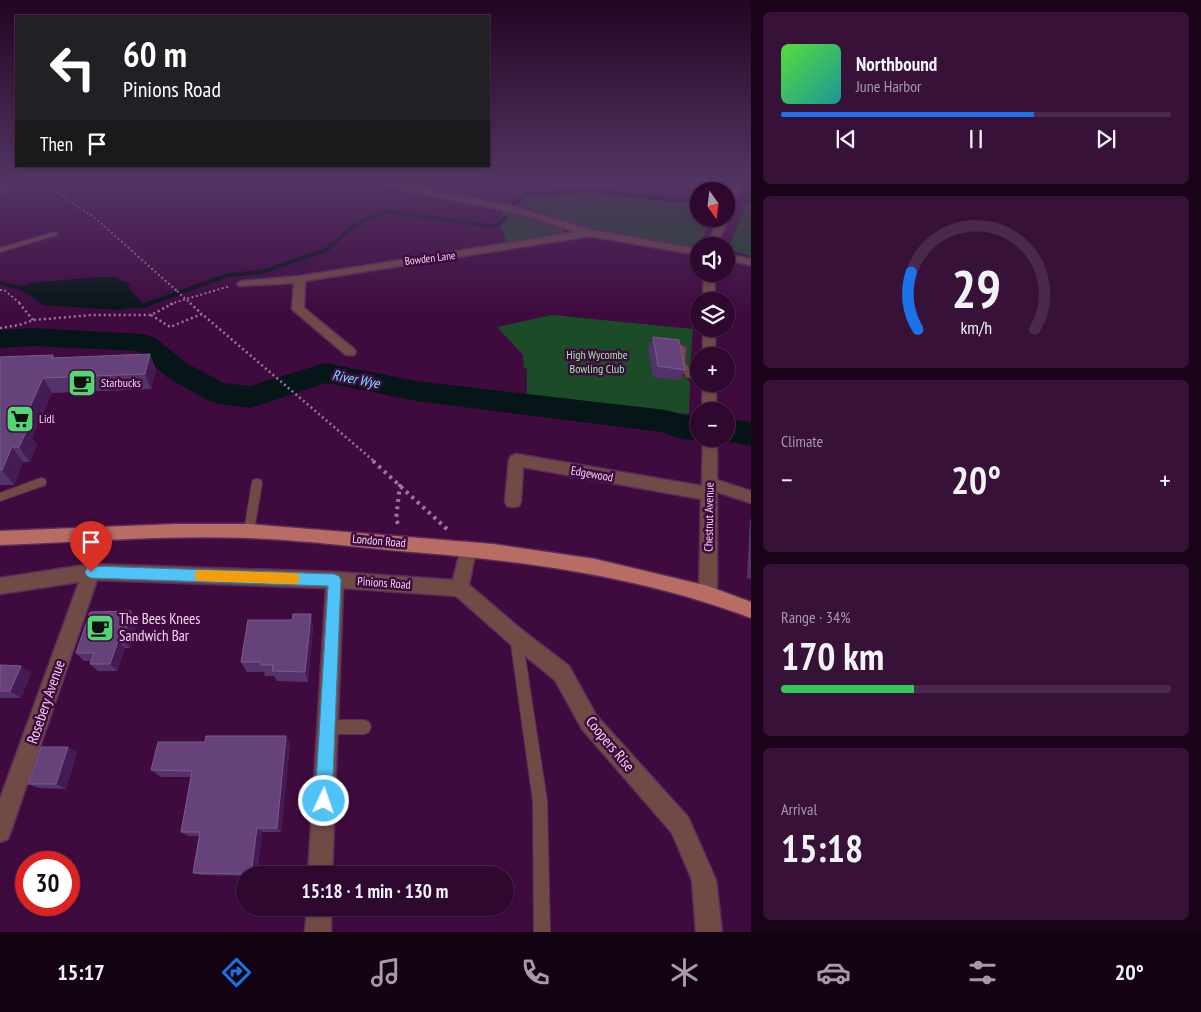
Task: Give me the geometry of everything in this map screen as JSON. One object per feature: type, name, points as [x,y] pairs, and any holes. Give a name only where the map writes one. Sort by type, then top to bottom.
[{"type":"main road","name":"London Road","points":[[0,538],[176,531],[249,531],[409,543],[468,549],[595,567],[708,594],[751,610]]},
{"type":"street","points":[[566,225],[590,233],[690,250]]},
{"type":"street","name":"Bowden Lane","points":[[243,284],[300,279],[590,233]]},
{"type":"street","points":[[735,259],[751,262]]},
{"type":"street","points":[[300,279],[298,309],[350,352]]},
{"type":"street","name":"Chestnut Avenue","points":[[708,594],[710,447]]},
{"type":"street","name":"Edgewood","points":[[513,501],[516,460],[709,488]]},
{"type":"street","points":[[709,488],[751,497]]},
{"type":"street","points":[[460,588],[468,549]]},
{"type":"street","name":"Pinions Road","points":[[0,586],[91,572],[334,580],[460,588]]},
{"type":"street","name":"Rosebery Avenue","points":[[0,831],[91,572]]},
{"type":"street","points":[[320,866],[334,580]]},
{"type":"street","name":"Coopers Rise","points":[[460,588],[515,636],[562,673],[589,722],[680,825],[704,880],[709,932]]},
{"type":"street","points":[[318,932],[319,916]]},
{"type":"lane","points":[[0,250],[55,234]]},
{"type":"lane","points":[[682,348],[681,363],[690,375]]},
{"type":"lane","points":[[0,497],[41,482]]},
{"type":"lane","points":[[249,531],[257,483]]},
{"type":"lane","points":[[515,636],[540,801],[542,932]]},
{"type":"lane","points":[[328,727],[364,727]]},
{"type":"path","points":[[103,225],[202,314],[400,484],[468,549]]},
{"type":"path","points":[[0,328],[34,320],[92,315],[151,315],[171,304],[243,284]]},
{"type":"path","points":[[0,290],[4,290],[25,308],[34,320]]},
{"type":"path","points":[[151,315],[170,327],[202,314]]},
{"type":"path","points":[[400,484],[396,520],[409,543]]},
{"type":"green space","points":[[501,225],[558,225],[563,227],[563,234],[507,244]]},
{"type":"green space","points":[[580,225],[690,225],[690,228],[707,228],[702,237],[690,237],[690,246],[594,230]]},
{"type":"green space","points":[[737,225],[751,225],[751,256],[735,251],[735,237],[733,237]]},
{"type":"green space","name":"High Wycombe Bowling Club","points":[[552,315],[690,329],[690,337],[692,337],[692,347],[690,347],[690,368],[682,373],[690,382],[689,414],[527,399],[527,369],[524,368],[523,355],[497,327]]},
{"type":"shaded area","points":[[116,277],[123,282],[128,282],[131,286],[128,287],[143,306],[120,310],[43,305],[19,288],[30,283]]},
{"type":"building","points":[[653,337],[679,340],[685,370],[658,366]]},
{"type":"building","points":[[150,354],[145,374],[43,378],[19,431],[27,430],[19,447],[12,447],[2,470],[0,470],[0,357],[53,355],[52,358]]},
{"type":"building","points":[[131,611],[123,641],[118,641],[110,664],[90,664],[94,653],[76,653],[90,612]]},
{"type":"building","points":[[293,614],[311,614],[305,672],[272,671],[273,665],[261,665],[261,662],[241,662],[248,620],[292,620]]},
{"type":"building","points":[[0,665],[21,666],[10,691],[0,691]]},
{"type":"building","points":[[206,736],[286,736],[277,828],[257,828],[252,866],[236,866],[236,874],[193,873],[200,832],[181,832],[192,771],[151,770],[158,742],[205,742]]},
{"type":"building","points":[[41,747],[68,747],[56,784],[28,784]]},
{"type":"waterway","points":[[148,304],[228,275],[262,272],[326,250],[354,225]]},
{"type":"waterway","points":[[487,225],[495,225]]},
{"type":"waterway","points":[[0,283],[25,289]]},
{"type":"waterway","points":[[135,305],[143,306],[151,303]]},
{"type":"waterway","name":"River Wye","points":[[0,339],[33,337],[144,343],[178,371],[218,393],[251,397],[325,373],[416,391],[666,421],[680,427],[690,428]]},
{"type":"waterway","name":"River Wye","points":[[735,432],[751,434]]},
{"type":"slow traffic","points":[[201,575],[294,578]]},
{"type":"place","name":"Starbucks","points":[[82,383]]},
{"type":"place","name":"Lidl","points":[[20,419]]},
{"type":"place","name":"The Bees Knees Sandwich Bar","points":[[100,628]]},
{"type":"route","points":[[91,572],[334,580],[324,801]]}]
